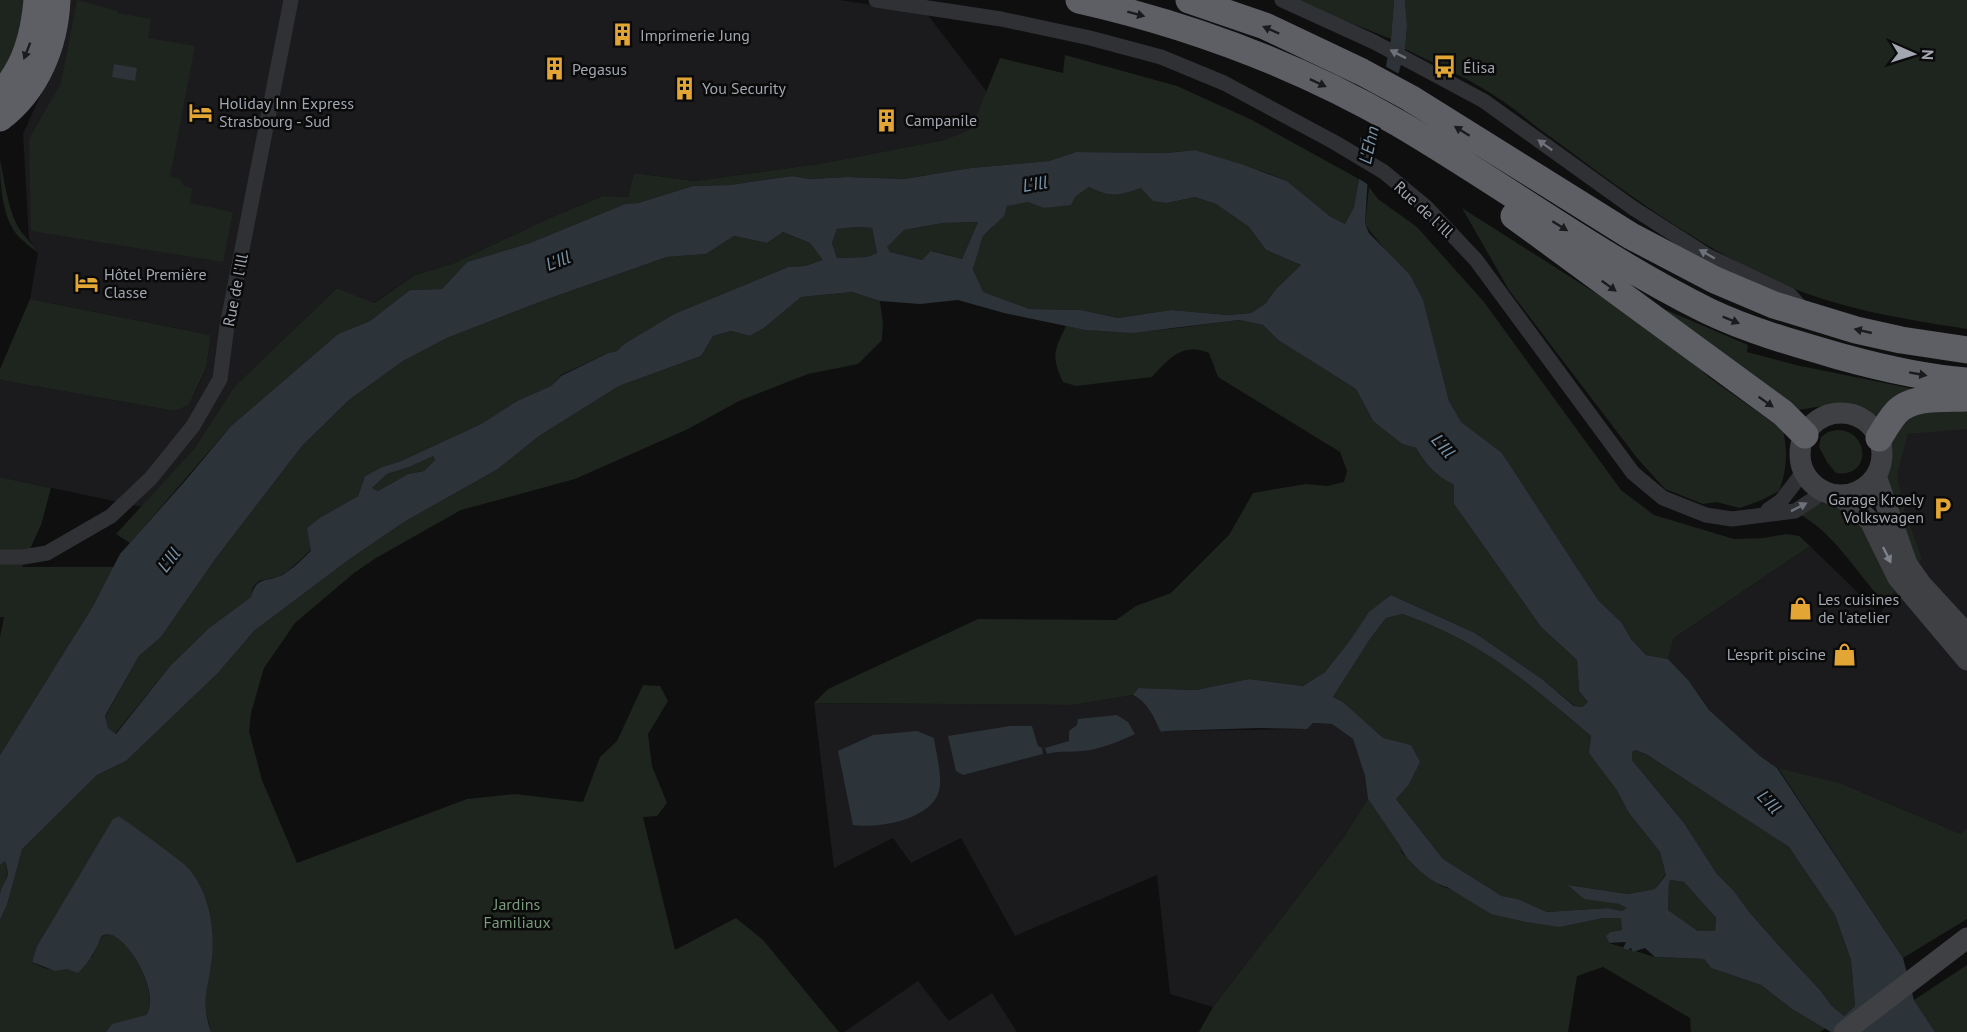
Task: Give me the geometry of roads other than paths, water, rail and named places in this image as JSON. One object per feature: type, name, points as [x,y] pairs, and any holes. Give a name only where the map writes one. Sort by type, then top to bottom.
[{"type":"highway","points":[[0,95],[18,71],[28,49],[35,24],[37,0]]},
{"type":"highway","points":[[0,118],[22,98],[49,51],[57,0]]},
{"type":"highway","points":[[1079,0],[1172,24],[1259,55],[1350,98],[1396,123],[1620,263],[1709,311],[1768,335],[1853,360],[1967,381]]},
{"type":"highway","points":[[1189,0],[1265,26],[1362,72],[1410,98],[1631,236],[1715,280],[1774,305],[1809,316],[1901,340],[1967,350]]},
{"type":"highway","points":[[1476,172],[1494,202],[1783,413],[1805,435]]},
{"type":"highway","points":[[1879,438],[1896,412],[1907,405],[1923,400],[1967,398]]},
{"type":"main road","points":[[1831,494],[1851,495],[1861,491],[1876,476],[1881,464],[1882,451],[1879,438],[1862,418],[1836,413],[1818,421],[1805,435],[1801,447],[1800,459],[1804,471],[1815,487],[1856,507],[1870,521],[1898,578],[1967,660]]},
{"type":"main road","points":[[1876,476],[1908,564],[1921,584],[1967,634]]},
{"type":"main road","points":[[1844,1032],[1967,938]]},
{"type":"main road","points":[[1931,967],[1967,944]]},
{"type":"street","name":"Rue de l'Ill","points":[[0,557],[23,557],[47,553],[87,532],[111,516],[151,478],[193,426],[219,379],[227,326],[291,0]]},
{"type":"street","name":"Rue de l'Ill","points":[[876,0],[1001,19],[1089,38],[1161,57],[1224,83],[1334,142],[1384,172],[1426,207],[1476,260],[1634,473],[1664,498],[1706,515],[1732,519],[1795,511],[1831,494]]},
{"type":"street","points":[[1282,0],[1374,42],[1484,101],[1634,208],[1699,250],[1790,295],[1809,316]]},
{"type":"street","points":[[1770,514],[1768,510],[1781,501],[1804,471]]},
{"type":"water","points":[[1394,0],[1405,0],[1407,26],[1405,49],[1399,72],[1370,143],[1365,224],[1369,233],[1410,275],[1423,300],[1449,401],[1461,422],[1502,453],[1598,600],[1622,623],[1631,639],[1646,655],[1668,659],[1689,681],[1709,710],[1760,756],[1777,768],[1903,958],[1914,1000],[1935,1032],[1831,1032],[1792,1009],[1761,985],[1711,968],[1704,959],[1655,957],[1645,948],[1633,952],[1631,948],[1627,950],[1623,948],[1626,942],[1609,943],[1606,936],[1610,932],[1622,930],[1621,918],[1604,918],[1560,927],[1491,914],[1434,881],[1407,858],[1368,799],[1365,776],[1353,739],[1332,724],[1313,723],[1307,729],[1259,728],[1161,732],[1147,706],[1133,695],[1138,688],[1196,690],[1249,679],[1303,686],[1325,672],[1369,612],[1391,595],[1475,633],[1542,679],[1574,706],[1582,707],[1588,702],[1579,691],[1577,660],[1541,627],[1454,504],[1454,485],[1432,469],[1416,448],[1402,444],[1373,421],[1356,389],[1278,340],[1263,325],[1239,320],[1132,333],[1085,330],[1004,313],[958,300],[920,304],[880,301],[852,292],[801,297],[764,328],[750,336],[731,331],[713,336],[701,356],[619,386],[539,436],[498,469],[404,522],[347,561],[254,631],[218,673],[126,761],[97,775],[22,849],[7,905],[0,920],[0,894],[8,872],[5,861],[0,865],[0,755],[93,606],[120,554],[231,426],[338,334],[370,321],[410,290],[442,289],[467,262],[530,243],[625,204],[638,203],[693,186],[730,185],[792,176],[810,179],[848,177],[904,179],[971,168],[1049,161],[1076,152],[1167,153],[1195,150],[1287,181],[1331,217],[1345,224],[1354,207],[1359,179],[1360,139],[1386,66]],"holes":[[[1089,187],[1115,195],[1141,188],[1153,201],[1167,203],[1195,197],[1216,204],[1249,227],[1266,250],[1301,265],[1276,289],[1265,304],[1251,313],[1228,315],[1171,310],[1118,318],[1081,310],[1030,309],[983,292],[973,269],[983,236],[1004,216],[1007,206],[1028,202],[1044,208],[1071,205],[1075,197]],[[978,222],[962,259],[931,251],[922,260],[890,252],[887,247],[904,230],[943,223]],[[872,228],[877,253],[867,257],[837,258],[832,243],[837,229]],[[783,232],[810,243],[823,260],[805,266],[788,267],[674,314],[624,344],[617,351],[608,353],[561,376],[551,386],[517,401],[481,424],[365,476],[358,496],[321,517],[307,528],[311,551],[284,574],[259,582],[251,597],[209,628],[171,665],[116,734],[108,728],[105,716],[139,656],[161,637],[216,558],[302,446],[349,400],[403,361],[447,338],[545,300],[667,257],[706,254],[734,236],[767,243]],[[433,456],[435,460],[424,471],[408,474],[378,491],[372,488],[387,474]],[[1402,614],[1430,625],[1480,650],[1503,665],[1591,736],[1589,753],[1616,789],[1629,813],[1660,852],[1666,875],[1655,889],[1628,894],[1568,885],[1584,899],[1619,904],[1627,908],[1622,911],[1608,908],[1547,912],[1518,899],[1502,896],[1443,859],[1396,799],[1408,786],[1420,762],[1411,745],[1383,738],[1343,702],[1333,697],[1386,618]],[[1635,750],[1646,754],[1789,847],[1835,915],[1851,960],[1855,1006],[1844,1016],[1832,1006],[1717,874],[1684,823],[1632,760],[1632,752]],[[1671,880],[1684,882],[1716,918],[1715,931],[1698,931],[1668,910],[1669,882]]]},
{"type":"water","points":[[114,64],[137,68],[135,81],[112,77]]},
{"type":"water","points":[[1117,715],[1128,722],[1135,734],[1096,749],[1047,754],[1045,748],[1069,741],[1069,731],[1077,725],[1078,719]]},
{"type":"water","points":[[1010,726],[1032,726],[1043,754],[963,775],[956,771],[948,736]]},
{"type":"water","points":[[917,731],[934,738],[940,779],[937,797],[918,814],[906,819],[877,825],[853,825],[838,751],[873,735]]},
{"type":"water","points":[[119,816],[184,864],[202,890],[210,914],[213,940],[206,1005],[211,1032],[106,1032],[112,1024],[146,1015],[150,1005],[145,978],[138,964],[130,951],[112,935],[101,937],[90,959],[78,973],[67,969],[55,971],[32,962],[37,946],[113,819]]},
{"type":"place","name":"Imprimerie Jung","points":[[622,35]]},
{"type":"place","name":"Élisa","points":[[1445,67]]},
{"type":"place","name":"Pegasus","points":[[554,69]]},
{"type":"place","name":"You Security","points":[[684,88]]},
{"type":"place","name":"Holiday Inn Express Strasbourg - Sud","points":[[201,112]]},
{"type":"place","name":"Campanile","points":[[887,120]]},
{"type":"place","name":"Hôtel Première Classe","points":[[86,283]]},
{"type":"place","name":"Garage Kroely Volkswagen","points":[[1942,508]]},
{"type":"place","name":"Les cuisines de l'atelier","points":[[1800,608]]},
{"type":"place","name":"L'esprit piscine","points":[[1844,654]]},
{"type":"water label","name":"L'Ehn","points":[[1369,145]]},
{"type":"water label","name":"L'Ill","points":[[1035,184]]},
{"type":"water label","name":"L'Ill","points":[[558,261]]},
{"type":"water label","name":"L'Ill","points":[[1443,446]]},
{"type":"water label","name":"L'Ill","points":[[169,560]]},
{"type":"water label","name":"L'Ill","points":[[1769,802]]},
{"type":"park label","name":"Jardins Familiaux","points":[[517,913]]}]
